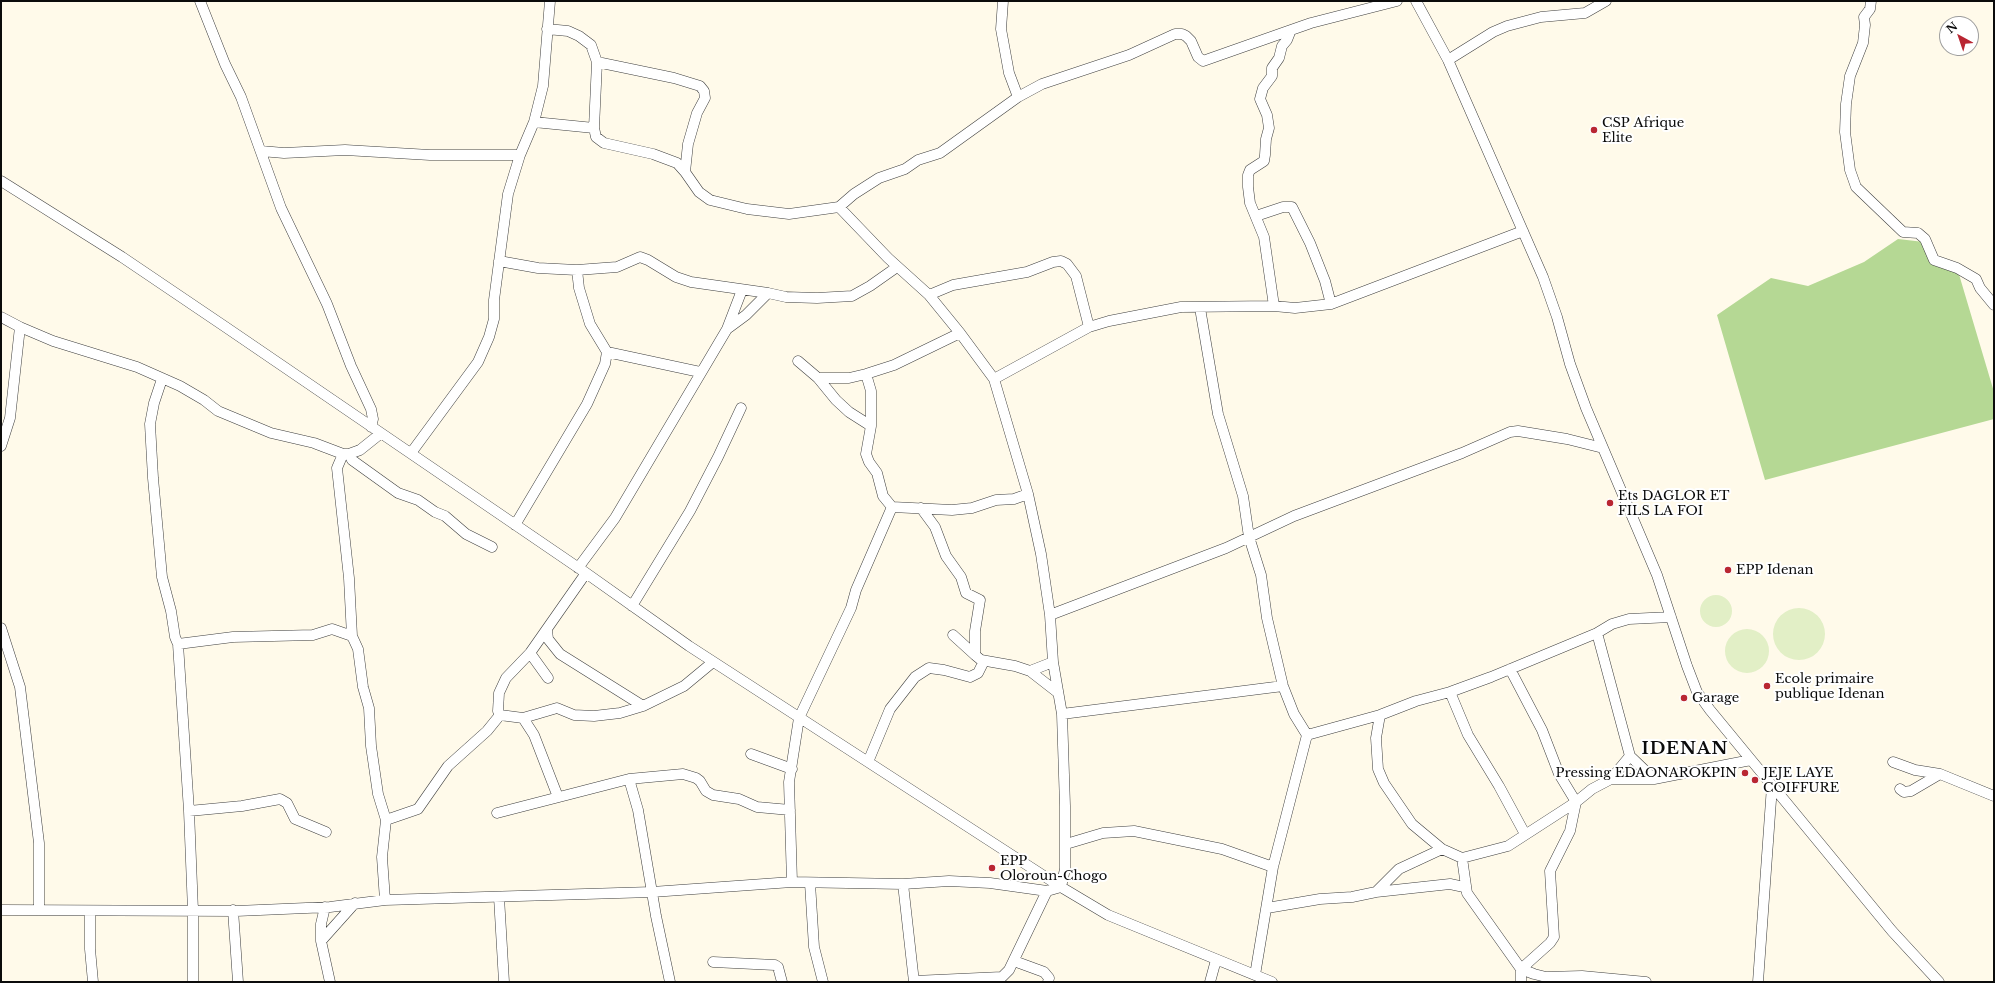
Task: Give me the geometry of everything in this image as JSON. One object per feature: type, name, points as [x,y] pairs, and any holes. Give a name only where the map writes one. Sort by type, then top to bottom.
[{"type":"street","points":[[200,1],[225,64],[241,97],[281,208],[327,304],[351,366],[371,409],[373,419],[371,427]]},
{"type":"street","points":[[411,453],[478,362],[489,337],[494,319],[494,300],[508,194],[520,155],[534,122],[543,86],[546,29],[550,1]]},
{"type":"street","points":[[1002,1],[1001,29],[1009,72],[1018,97]]},
{"type":"street","points":[[546,29],[568,31],[579,36],[590,46],[597,62],[594,128],[596,137],[604,143],[653,154],[677,163],[699,192],[710,200],[747,209],[790,214],[839,207],[854,194],[879,178],[899,172],[918,160],[929,158],[940,152],[1018,97],[1042,84],[1129,55],[1175,34],[1182,34],[1186,36],[1191,41],[1198,57],[1203,60],[1311,23],[1398,1]]},
{"type":"street","points":[[1416,1],[1448,60],[1543,277],[1557,317],[1570,364],[1603,448],[1657,575],[1697,692],[1772,786],[1892,931],[1939,982]]},
{"type":"street","points":[[1448,60],[1493,32],[1507,26],[1542,17],[1585,13],[1606,1]]},
{"type":"street","points":[[1871,1],[1870,9],[1864,17],[1865,25],[1863,43],[1850,76],[1846,104],[1845,132],[1850,170],[1856,187],[1903,232],[1918,233],[1925,239],[1934,260],[1962,270],[1976,280],[1980,288],[1994,305]]},
{"type":"street","points":[[1274,306],[1264,237],[1250,203],[1248,175],[1250,170],[1264,161],[1266,139],[1269,128],[1267,115],[1261,104],[1260,94],[1272,76],[1272,68],[1279,58],[1282,46],[1287,40],[1291,30]]},
{"type":"street","points":[[597,62],[674,78],[700,86],[704,91],[705,98],[696,113],[688,144],[685,172]]},
{"type":"street","points":[[534,122],[594,128]]},
{"type":"street","points":[[261,152],[284,153],[345,150],[430,155],[520,155]]},
{"type":"street","points":[[1,181],[122,257],[380,434],[411,453],[713,662],[1060,887],[1108,915],[1272,982]]},
{"type":"street","points":[[1256,216],[1283,206],[1290,206],[1293,208],[1310,242],[1325,281],[1331,304]]},
{"type":"street","points":[[839,207],[897,267],[929,295],[960,333],[994,380],[1028,494],[1041,554],[1050,615],[1053,662],[1062,714],[1066,844],[1065,869],[1060,887]]},
{"type":"street","points":[[994,380],[1089,327],[1109,321],[1181,307],[1200,308],[1274,306],[1295,308],[1331,304],[1523,231]]},
{"type":"street","points":[[499,261],[538,268],[577,270],[617,267],[640,257],[684,280],[707,286],[768,293],[786,297],[817,298],[852,296],[870,286],[897,267]]},
{"type":"street","points":[[929,295],[953,286],[1027,272],[1053,262],[1061,261],[1072,269],[1076,276],[1089,327]]},
{"type":"street","points":[[515,526],[587,404],[604,364],[607,352],[590,324],[579,288],[577,270]]},
{"type":"street","points":[[500,715],[498,711],[499,693],[504,682],[530,653],[547,630],[658,448],[700,372],[727,329],[742,290]]},
{"type":"street","points":[[727,329],[746,315],[768,293]]},
{"type":"street","points":[[1200,308],[1218,414],[1243,496],[1249,537],[1261,575],[1267,618],[1283,686],[1294,714],[1307,734],[1273,867],[1255,974]]},
{"type":"street","points":[[1,317],[20,328],[53,341],[137,367],[180,386],[204,400],[218,411],[240,422],[271,433],[314,443],[346,454],[352,460],[398,493],[418,500],[435,512],[445,516],[466,534],[492,547]]},
{"type":"street","points":[[1,446],[10,418],[20,328]]},
{"type":"street","points":[[818,378],[849,378],[866,374],[913,357],[960,333]]},
{"type":"street","points":[[607,352],[700,372]]},
{"type":"street","points":[[798,360],[818,378],[836,400],[849,412],[871,426]]},
{"type":"street","points":[[866,374],[871,391],[871,426],[866,454],[868,462],[877,473],[883,496],[892,507],[952,510],[967,508],[996,500],[1014,499],[1028,494]]},
{"type":"street","points":[[162,379],[154,403],[150,424],[153,478],[162,577],[178,644],[189,811],[193,911],[192,982]]},
{"type":"street","points":[[632,606],[690,510],[718,457],[740,408]]},
{"type":"street","points":[[1050,615],[1207,556],[1294,516],[1462,453],[1510,432],[1518,431],[1545,435],[1603,448]]},
{"type":"street","points":[[380,434],[360,450],[346,454],[337,468],[352,636],[358,649],[363,687],[369,708],[371,746],[378,794],[386,820],[382,857],[385,900]]},
{"type":"street","points":[[792,882],[789,782],[799,718],[825,666],[892,507]]},
{"type":"street","points":[[868,762],[890,709],[915,677],[929,668],[944,670],[970,677],[978,673],[980,658],[975,631],[980,600],[966,592],[961,577],[946,556],[935,527],[921,508]]},
{"type":"street","points":[[1307,734],[1380,715],[1416,701],[1450,692],[1597,633],[1612,624],[1629,619],[1671,617]]},
{"type":"street","points":[[1,628],[20,687],[39,843],[39,910]]},
{"type":"street","points":[[178,644],[233,637],[312,635],[332,629],[352,636]]},
{"type":"street","points":[[547,630],[548,639],[560,654],[643,706]]},
{"type":"street","points":[[1597,633],[1630,756],[1654,779]]},
{"type":"street","points":[[953,635],[980,658],[1030,671],[1057,692]]},
{"type":"street","points":[[530,653],[548,678]]},
{"type":"street","points":[[500,715],[523,718],[557,708],[574,714],[594,716],[620,712],[643,706],[684,686],[713,662]]},
{"type":"street","points":[[1030,671],[1053,662]]},
{"type":"street","points":[[1510,669],[1542,730],[1559,774],[1576,802],[1570,831],[1550,871],[1554,937],[1550,943],[1521,969],[1521,982]]},
{"type":"street","points":[[1062,714],[1283,686]]},
{"type":"street","points":[[1450,692],[1468,735],[1499,786],[1525,834]]},
{"type":"street","points":[[386,820],[418,809],[448,766],[487,730],[500,715]]},
{"type":"street","points":[[1380,715],[1376,738],[1376,754],[1378,769],[1384,783],[1412,824],[1424,836],[1442,849],[1462,858],[1508,846],[1525,834],[1553,818],[1592,790],[1611,780],[1630,756]]},
{"type":"street","points":[[523,718],[534,735],[558,796]]},
{"type":"street","points":[[751,754],[792,769]]},
{"type":"street","points":[[1611,780],[1654,779],[1751,760]]},
{"type":"street","points":[[1893,762],[1915,770],[1940,774],[1994,796]]},
{"type":"street","points":[[498,813],[558,796],[630,779],[683,774],[696,778],[700,781],[706,791],[713,795],[739,799],[758,808],[790,810]]},
{"type":"street","points":[[1900,789],[1904,792],[1911,791],[1940,774]]},
{"type":"street","points":[[630,779],[638,810],[652,892],[670,982]]},
{"type":"street","points":[[1758,982],[1772,786]]},
{"type":"street","points":[[189,811],[242,806],[280,799],[287,803],[295,819],[326,832]]},
{"type":"street","points":[[1066,844],[1103,833],[1134,831],[1222,849],[1273,867]]},
{"type":"street","points":[[1376,892],[1399,869],[1442,849]]},
{"type":"street","points":[[1462,858],[1464,887],[1467,893],[1521,969],[1534,974],[1546,976],[1582,976],[1646,982]]},
{"type":"street","points":[[1,910],[90,912],[325,907],[355,902],[385,900],[652,892],[792,882],[903,884],[949,881],[990,883],[1047,891],[1060,887]]},
{"type":"street","points":[[810,883],[814,947],[823,982]]},
{"type":"street","points":[[903,884],[914,981],[1002,976],[1009,970],[1014,961],[1047,891]]},
{"type":"street","points":[[1267,908],[1320,899],[1352,897],[1376,892],[1450,884],[1464,887]]},
{"type":"street","points":[[499,897],[504,982]]},
{"type":"street","points":[[321,941],[355,902]]},
{"type":"street","points":[[325,907],[321,924],[321,941],[330,982]]},
{"type":"street","points":[[233,910],[238,982]]},
{"type":"street","points":[[90,912],[90,949],[93,982]]},
{"type":"street","points":[[1210,982],[1216,960]]},
{"type":"street","points":[[1014,961],[1044,972],[1049,978],[1048,982]]},
{"type":"street","points":[[713,962],[775,965],[778,967],[782,982]]},
{"type":"green space","points":[[1898,239],[1924,242],[1931,262],[1958,271],[1994,392],[1994,419],[1765,480],[1717,315],[1771,278],[1808,286],[1864,262]]},
{"type":"green space","points":[[1713,595],[1719,595],[1729,602],[1732,611],[1731,617],[1725,624],[1719,627],[1713,627],[1703,620],[1700,614],[1700,608],[1707,598]]},
{"type":"green space","points":[[1794,608],[1804,608],[1813,612],[1821,620],[1825,629],[1825,639],[1821,648],[1813,656],[1804,660],[1794,660],[1785,656],[1777,648],[1773,639],[1773,629],[1777,620],[1785,612]]},
{"type":"green space","points":[[1743,629],[1751,629],[1763,635],[1769,647],[1769,655],[1763,667],[1751,673],[1743,673],[1731,667],[1725,655],[1725,647],[1731,635]]},
{"type":"place","name":"CSP Afrique Elite","points":[[1594,130]]},
{"type":"place","name":"Ets DAGLOR ET FILS LA FOI","points":[[1610,503]]},
{"type":"place","name":"EPP Idenan","points":[[1728,570]]},
{"type":"place","name":"Ecole primaire publique Idenan","points":[[1767,686]]},
{"type":"place","name":"Garage","points":[[1684,698]]},
{"type":"place","name":"Pressing EDAONAROKPIN","points":[[1745,773]]},
{"type":"place","name":"JEJE LAYE COIFFURE","points":[[1755,780]]},
{"type":"place","name":"EPP Oloroun-Chogo","points":[[992,868]]},
{"type":"district","name":"IDENAN","points":[[1685,749]]}]
